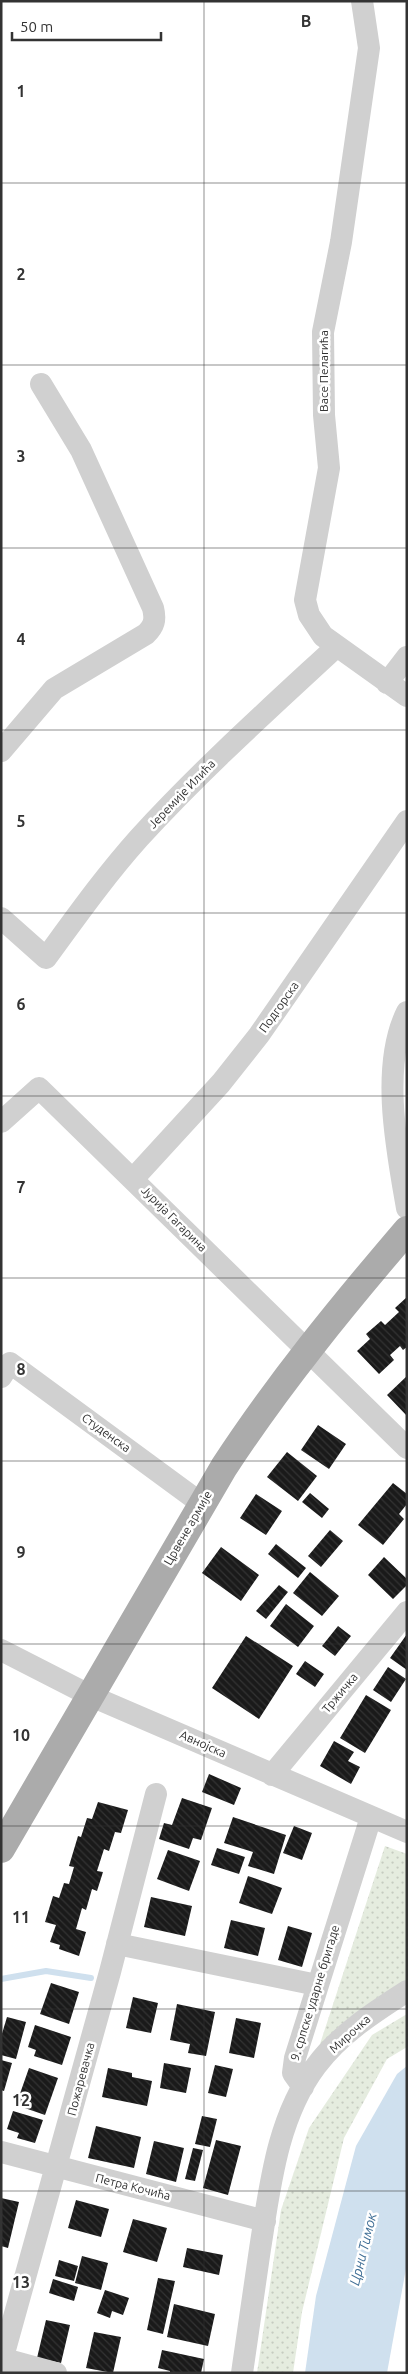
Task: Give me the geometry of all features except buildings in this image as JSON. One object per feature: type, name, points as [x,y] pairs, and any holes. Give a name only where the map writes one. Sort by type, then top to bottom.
[{"type":"main road","name":"Црвене армије","points":[[1,1849],[202,1504],[242,1440],[308,1351],[407,1230]]},
{"type":"street","name":"Васе Пелагића","points":[[362,1],[369,48],[341,242],[323,332],[324,415],[329,468],[305,600],[309,615],[316,627],[336,647],[407,696]]},
{"type":"street","points":[[1,751],[54,690],[146,634],[153,627],[155,618],[153,608],[81,450],[41,384]]},
{"type":"street","name":"Јеремије Илића","points":[[1,918],[46,958],[97,887],[140,838],[212,763],[336,647]]},
{"type":"street","points":[[387,683],[407,657]]},
{"type":"street","name":"Подгорска","points":[[133,1179],[221,1083],[259,1035],[407,821]]},
{"type":"street","points":[[407,1012],[396,1048],[392,1095],[396,1144],[407,1208]]},
{"type":"street","name":"Јурија Гагарина","points":[[1,1122],[38,1088],[407,1448]]},
{"type":"street","name":"Студенска","points":[[6,1370],[202,1504]]},
{"type":"street","name":"Тржичка","points":[[272,1775],[407,1612]]},
{"type":"street","name":"Авнојска","points":[[1,1650],[91,1696],[407,1832]]},
{"type":"street","name":"Пожаревачка","points":[[2,2360],[117,1944],[156,1794]]},
{"type":"street","name":"9. српске ударне бригаде","points":[[302,2086],[295,2078],[293,2066],[371,1817]]},
{"type":"street","points":[[117,1944],[317,1985]]},
{"type":"street","name":"Мирочка","points":[[302,2086],[317,2065],[335,2046],[375,2012],[407,1991]]},
{"type":"street","points":[[242,2373],[276,2157],[286,2122],[302,2086]]},
{"type":"street","name":"Петра Кочића","points":[[1,2152],[56,2168],[265,2221]]},
{"type":"street","points":[[2,2360],[56,2373]]},
{"type":"shaded area","points":[[385,1846],[407,1854],[407,1981],[319,2047]]},
{"type":"shaded area","points":[[407,2014],[407,2047],[387,2059],[344,2138],[302,2312],[293,2373],[257,2373],[281,2210],[309,2128],[372,2035]]},
{"type":"water","name":"Црни Тимок","points":[[407,2066],[407,2263],[387,2373],[305,2373],[316,2296],[356,2146],[397,2074]]},
{"type":"waterway","points":[[1,1979],[46,1971],[91,1978]]}]
